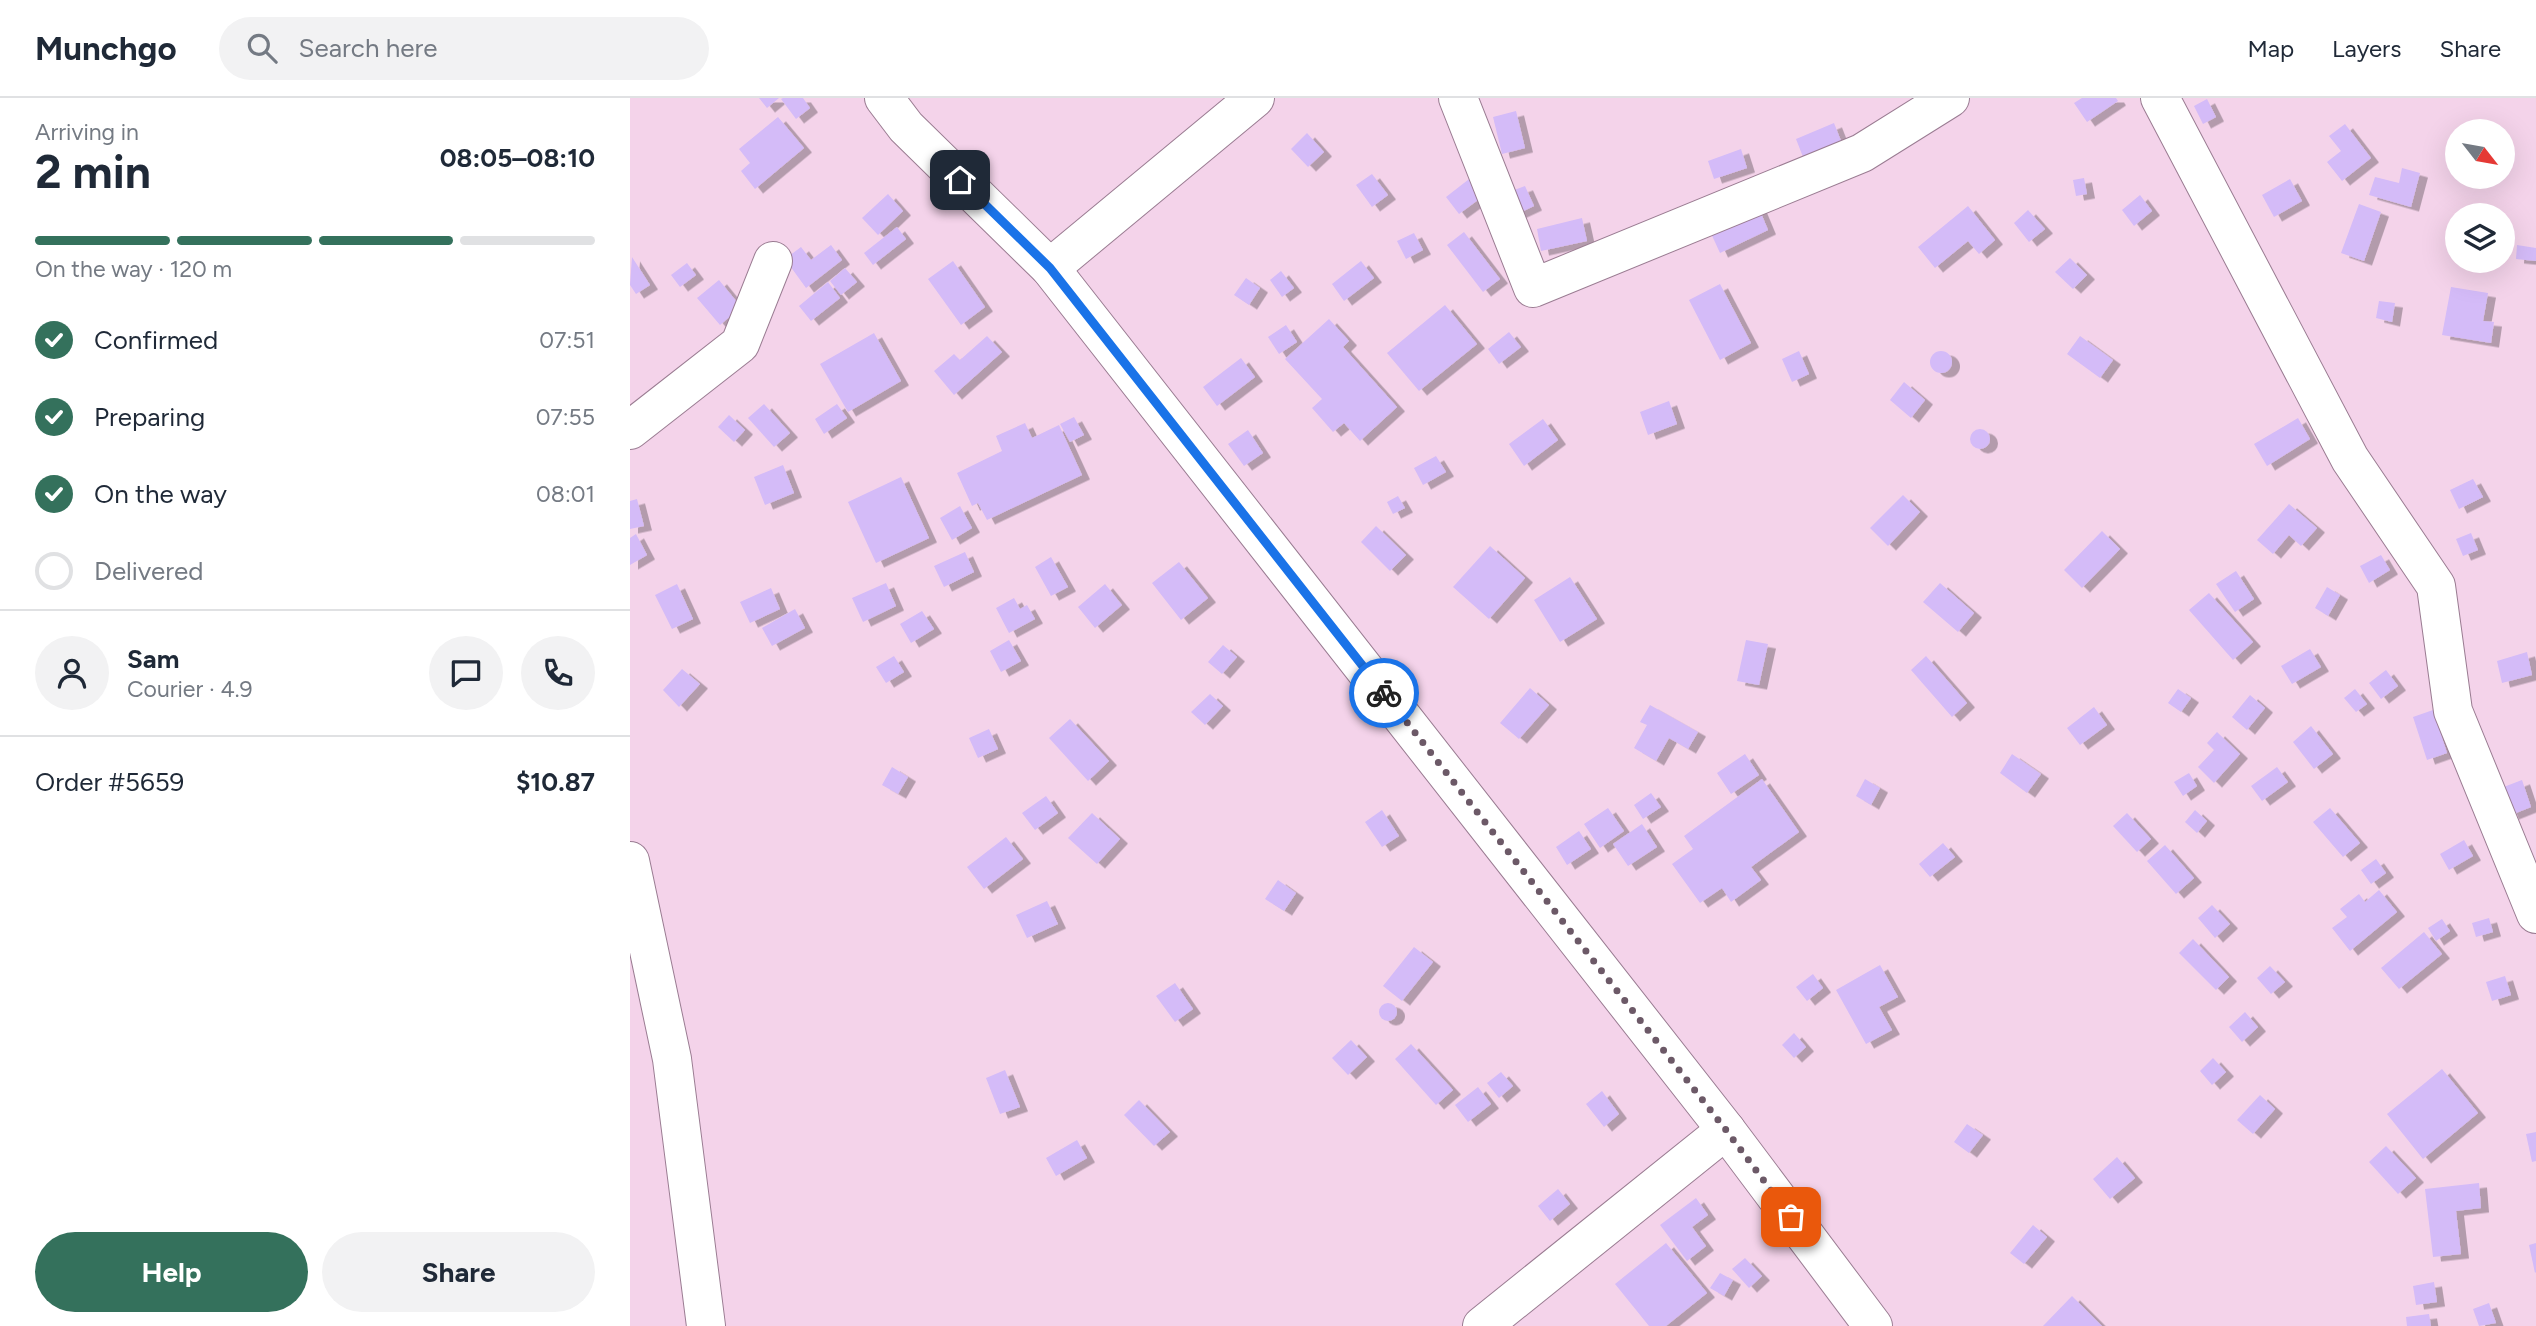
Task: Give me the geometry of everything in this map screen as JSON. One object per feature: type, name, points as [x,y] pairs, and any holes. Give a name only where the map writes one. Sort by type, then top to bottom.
[{"type":"street","points":[[884,98],[906,127],[1050,268],[1726,1130],[1873,1326]]},
{"type":"street","points":[[1050,268],[1255,98]]},
{"type":"street","points":[[1458,98],[1533,288],[1862,153],[1950,98]]},
{"type":"street","points":[[2160,98],[2350,459],[2436,586],[2453,711],[2536,914]]},
{"type":"street","points":[[630,430],[740,344],[773,261]]},
{"type":"street","points":[[630,861],[672,1059],[706,1326]]},
{"type":"street","points":[[1482,1326],[1726,1130]]},
{"type":"building","points":[[759,98],[779,98],[767,108]]},
{"type":"building","points":[[803,98],[810,108],[796,119],[781,99]]},
{"type":"building","points":[[2082,98],[2116,98],[2118,101],[2087,122],[2074,103]]},
{"type":"building","points":[[2207,99],[2216,117],[2203,124],[2194,106]]},
{"type":"building","points":[[1516,111],[1525,148],[1502,154],[1493,117]]},
{"type":"building","points":[[778,117],[804,148],[755,189],[741,171],[750,163],[739,149]]},
{"type":"building","points":[[1834,123],[1841,141],[1803,157],[1796,139]]},
{"type":"building","points":[[2345,124],[2371,158],[2342,181],[2327,162],[2341,151],[2329,136]]},
{"type":"building","points":[[1307,133],[1324,152],[1308,167],[1291,149]]},
{"type":"building","points":[[1741,149],[1747,168],[1714,179],[1708,161]]},
{"type":"building","points":[[2402,168],[2420,173],[2411,207],[2369,195],[2375,177],[2399,183]]},
{"type":"building","points":[[1372,174],[1388,195],[1372,207],[1356,185]]},
{"type":"building","points":[[1473,176],[1486,194],[1459,214],[1446,197]]},
{"type":"building","points":[[2084,178],[2087,194],[2076,196],[2073,180]]},
{"type":"building","points":[[2290,179],[2302,201],[2274,217],[2262,195]]},
{"type":"building","points":[[1525,186],[1534,206],[1517,214],[1509,192]]},
{"type":"building","points":[[888,194],[903,211],[878,235],[862,218]]},
{"type":"building","points":[[2140,195],[2152,211],[2134,226],[2122,210]]},
{"type":"building","points":[[2359,204],[2381,212],[2364,261],[2341,253]]},
{"type":"building","points":[[1758,206],[1768,230],[1720,253],[1709,229]]},
{"type":"building","points":[[1968,206],[1995,240],[1979,254],[1968,241],[1935,268],[1918,247]]},
{"type":"building","points":[[2028,210],[2045,229],[2029,242],[2014,223]]},
{"type":"building","points":[[1582,218],[1587,241],[1541,251],[1537,229]]},
{"type":"building","points":[[897,227],[906,239],[873,265],[864,253]]},
{"type":"building","points":[[1464,232],[1500,279],[1483,292],[1447,245]]},
{"type":"building","points":[[1414,233],[1423,250],[1406,259],[1397,241]]},
{"type":"building","points":[[831,245],[842,260],[806,288],[785,259],[801,247],[811,260]]},
{"type":"building","points":[[2517,245],[2536,248],[2536,261],[2516,259]]},
{"type":"building","points":[[632,257],[650,285],[636,294],[630,285]]},
{"type":"building","points":[[2070,258],[2087,275],[2073,289],[2055,272]]},
{"type":"building","points":[[953,261],[985,307],[961,325],[928,279]]},
{"type":"building","points":[[1361,261],[1374,278],[1344,301],[1332,284]]},
{"type":"building","points":[[687,263],[696,275],[680,287],[671,275]]},
{"type":"building","points":[[845,268],[857,282],[841,295],[830,281]]},
{"type":"building","points":[[1281,271],[1294,288],[1282,297],[1270,280]]},
{"type":"building","points":[[1246,278],[1260,288],[1249,305],[1234,295]]},
{"type":"building","points":[[719,280],[741,307],[720,325],[697,298]]},
{"type":"building","points":[[828,282],[840,298],[811,321],[799,306]]},
{"type":"building","points":[[1720,284],[1751,343],[1720,360],[1689,300]]},
{"type":"building","points":[[2451,287],[2488,293],[2483,321],[2494,322],[2491,343],[2442,335]]},
{"type":"building","points":[[2379,301],[2395,303],[2392,322],[2376,318]]},
{"type":"building","points":[[1445,305],[1477,344],[1419,391],[1387,353]]},
{"type":"building","points":[[1329,319],[1349,341],[1343,347],[1397,407],[1360,441],[1344,423],[1333,432],[1312,408],[1322,399],[1285,359]]},
{"type":"building","points":[[1286,325],[1297,342],[1279,354],[1268,337]]},
{"type":"building","points":[[1509,332],[1521,347],[1499,364],[1488,349]]},
{"type":"building","points":[[874,333],[901,381],[848,412],[820,364]]},
{"type":"building","points":[[987,336],[1002,352],[954,395],[934,371],[954,354],[960,360]]},
{"type":"building","points":[[2080,336],[2113,360],[2100,378],[2067,354]]},
{"type":"building","points":[[1799,351],[1809,374],[1792,382],[1782,359]]},
{"type":"building","points":[[1941,351],[1949,354],[1952,362],[1949,370],[1941,373],[1933,370],[1930,362],[1933,354]]},
{"type":"building","points":[[1241,358],[1255,377],[1217,406],[1203,387]]},
{"type":"building","points":[[1904,382],[1925,400],[1911,418],[1890,400]]},
{"type":"building","points":[[1669,401],[1677,424],[1648,435],[1640,412]]},
{"type":"building","points":[[764,404],[790,433],[774,447],[748,418]]},
{"type":"building","points":[[837,404],[847,418],[824,434],[815,419]]},
{"type":"building","points":[[729,415],[745,430],[734,442],[718,427]]},
{"type":"building","points":[[1074,417],[1084,435],[1070,442],[1060,424]]},
{"type":"building","points":[[2298,418],[2310,439],[2267,466],[2254,444]]},
{"type":"building","points":[[1543,419],[1558,440],[1524,466],[1509,444]]},
{"type":"building","points":[[1025,423],[1032,438],[1059,425],[1082,475],[987,520],[978,503],[972,506],[957,473],[1002,451],[996,436]]},
{"type":"building","points":[[1980,429],[1987,432],[1990,439],[1987,446],[1980,449],[1973,446],[1970,439],[1973,432]]},
{"type":"building","points":[[1248,430],[1263,453],[1244,466],[1228,444]]},
{"type":"building","points":[[1436,456],[1446,472],[1423,485],[1414,468]]},
{"type":"building","points":[[783,465],[794,493],[765,505],[754,477]]},
{"type":"building","points":[[901,477],[929,538],[876,563],[848,502]]},
{"type":"building","points":[[2473,479],[2483,497],[2459,509],[2450,490]]},
{"type":"building","points":[[1903,495],[1920,512],[1888,546],[1870,528]]},
{"type":"building","points":[[1398,496],[1405,508],[1393,514],[1387,502]]},
{"type":"building","points":[[637,499],[644,526],[630,529],[630,501]]},
{"type":"building","points":[[2289,504],[2317,528],[2301,546],[2289,535],[2273,554],[2257,540]]},
{"type":"building","points":[[960,506],[972,528],[952,540],[940,518]]},
{"type":"building","points":[[1376,526],[1406,555],[1390,571],[1361,542]]},
{"type":"building","points":[[2102,531],[2120,549],[2082,588],[2064,570]]},
{"type":"building","points":[[2471,533],[2478,550],[2463,556],[2456,539]]},
{"type":"building","points":[[636,534],[647,555],[630,565],[630,538]]},
{"type":"building","points":[[1490,546],[1525,578],[1489,619],[1453,587]]},
{"type":"building","points":[[965,552],[974,572],[944,587],[934,566]]},
{"type":"building","points":[[2381,555],[2390,570],[2369,583],[2360,566]]},
{"type":"building","points":[[1051,557],[1068,587],[1051,596],[1035,567]]},
{"type":"building","points":[[1179,562],[1208,598],[1181,620],[1152,583]]},
{"type":"building","points":[[2236,571],[2254,599],[2235,612],[2216,584]]},
{"type":"building","points":[[1570,577],[1597,619],[1560,642],[1534,600]]},
{"type":"building","points":[[886,583],[896,606],[863,622],[852,598]]},
{"type":"building","points":[[1940,583],[1974,613],[1958,632],[1923,602]]},
{"type":"building","points":[[677,584],[693,619],[672,629],[655,595]]},
{"type":"building","points":[[1105,584],[1122,605],[1095,628],[1078,607]]},
{"type":"building","points":[[2327,587],[2340,595],[2328,616],[2315,608]]},
{"type":"building","points":[[771,588],[780,609],[750,623],[740,602]]},
{"type":"building","points":[[2209,593],[2253,642],[2233,660],[2189,610]]},
{"type":"building","points":[[1014,598],[1020,609],[1027,605],[1035,619],[1009,633],[996,608]]},
{"type":"building","points":[[795,609],[805,628],[772,646],[762,628]]},
{"type":"building","points":[[922,611],[934,629],[911,643],[900,624]]},
{"type":"building","points":[[1009,640],[1021,661],[1001,672],[990,651]]},
{"type":"building","points":[[1746,640],[1768,644],[1759,685],[1737,681]]},
{"type":"building","points":[[1223,645],[1237,657],[1222,674],[1208,662]]},
{"type":"building","points":[[2310,649],[2321,667],[2292,684],[2281,666]]},
{"type":"building","points":[[2527,652],[2532,675],[2502,683],[2497,661]]},
{"type":"building","points":[[894,656],[904,672],[886,683],[876,667]]},
{"type":"building","points":[[1926,656],[1967,703],[1952,717],[1911,670]]},
{"type":"building","points":[[682,669],[700,684],[679,707],[663,690]]},
{"type":"building","points":[[2386,670],[2398,686],[2381,699],[2369,683]]},
{"type":"building","points":[[1530,688],[1549,705],[1519,739],[1500,723]]},
{"type":"building","points":[[2178,689],[2191,698],[2181,712],[2168,703]]},
{"type":"building","points":[[2355,689],[2367,704],[2356,712],[2344,698]]},
{"type":"building","points":[[1210,694],[1223,706],[1205,725],[1191,712]]},
{"type":"building","points":[[2250,695],[2265,708],[2247,730],[2232,717]]},
{"type":"building","points":[[1650,705],[1698,732],[1688,749],[1669,738],[1656,761],[1634,748],[1647,725],[1640,722]]},
{"type":"building","points":[[2094,707],[2107,725],[2080,745],[2067,728]]},
{"type":"building","points":[[2433,710],[2447,753],[2427,760],[2413,717]]},
{"type":"building","points":[[1070,719],[1109,761],[1088,781],[1049,738]]},
{"type":"building","points":[[2311,726],[2333,754],[2314,769],[2293,742]]},
{"type":"building","points":[[989,729],[998,749],[978,758],[969,738]]},
{"type":"building","points":[[2217,732],[2240,754],[2214,783],[2198,767],[2214,750],[2207,743]]},
{"type":"building","points":[[1745,754],[1759,775],[1731,794],[1717,773]]},
{"type":"building","points":[[2012,754],[2041,774],[2027,793],[2000,773]]},
{"type":"building","points":[[892,767],[908,777],[898,794],[882,785]]},
{"type":"building","points":[[2277,767],[2288,782],[2262,801],[2251,786]]},
{"type":"building","points":[[2189,773],[2197,786],[2183,796],[2174,782]]},
{"type":"building","points":[[1762,779],[1799,832],[1751,867],[1761,880],[1731,902],[1722,888],[1700,903],[1672,864],[1693,849],[1684,836]]},
{"type":"building","points":[[1865,779],[1880,788],[1871,805],[1856,796]]},
{"type":"building","points":[[2522,780],[2531,807],[2511,815],[2501,788]]},
{"type":"building","points":[[1651,793],[1661,807],[1643,819],[1634,805]]},
{"type":"building","points":[[1046,796],[1058,813],[1035,830],[1022,813]]},
{"type":"building","points":[[1608,808],[1624,831],[1600,848],[1584,824]]},
{"type":"building","points":[[2330,808],[2360,843],[2343,857],[2313,822]]},
{"type":"building","points":[[1382,810],[1399,836],[1382,847],[1365,822]]},
{"type":"building","points":[[2195,810],[2207,821],[2197,833],[2185,822]]},
{"type":"building","points":[[1092,813],[1120,839],[1097,864],[1068,838]]},
{"type":"building","points":[[2127,813],[2151,839],[2137,852],[2113,826]]},
{"type":"building","points":[[1642,824],[1657,847],[1628,866],[1613,844]]},
{"type":"building","points":[[1579,831],[1591,849],[1567,865],[1556,847]]},
{"type":"building","points":[[1006,837],[1023,859],[984,889],[967,867]]},
{"type":"building","points":[[2464,840],[2473,856],[2449,870],[2440,854]]},
{"type":"building","points":[[1943,843],[1955,857],[1930,877],[1919,864]]},
{"type":"building","points":[[2165,845],[2194,878],[2176,894],[2147,861]]},
{"type":"building","points":[[2376,859],[2386,873],[2371,884],[2361,870]]},
{"type":"building","points":[[1278,880],[1296,893],[1284,911],[1265,899]]},
{"type":"building","points":[[2379,890],[2397,912],[2350,951],[2332,928],[2347,917],[2340,909],[2359,894],[2365,902]]},
{"type":"building","points":[[1047,901],[1058,924],[1027,938],[1016,915]]},
{"type":"building","points":[[2212,905],[2230,924],[2215,938],[2198,918]]},
{"type":"building","points":[[2489,918],[2493,932],[2476,937],[2472,923]]},
{"type":"building","points":[[2442,919],[2450,931],[2436,941],[2428,928]]},
{"type":"building","points":[[2424,932],[2442,954],[2399,989],[2381,968]]},
{"type":"building","points":[[2193,939],[2229,977],[2216,990],[2179,953]]},
{"type":"building","points":[[1414,947],[1433,962],[1402,1001],[1383,986]]},
{"type":"building","points":[[1880,965],[1898,997],[1879,1007],[1892,1030],[1866,1044],[1836,990]]},
{"type":"building","points":[[2270,966],[2285,982],[2271,994],[2257,978]]},
{"type":"building","points":[[1813,974],[1823,988],[1807,1001],[1796,987]]},
{"type":"building","points":[[2505,976],[2511,995],[2492,1001],[2486,982]]},
{"type":"building","points":[[1175,983],[1193,1009],[1175,1022],[1156,996]]},
{"type":"building","points":[[1384,1003],[1392,1003],[1397,1012],[1395,1019],[1384,1021],[1379,1016],[1379,1008]]},
{"type":"building","points":[[2245,1012],[2258,1027],[2242,1042],[2229,1027]]},
{"type":"building","points":[[1794,1033],[1806,1047],[1794,1058],[1782,1045]]},
{"type":"building","points":[[1351,1040],[1367,1057],[1348,1075],[1332,1058]]},
{"type":"building","points":[[1411,1044],[1453,1090],[1436,1105],[1395,1059]]},
{"type":"building","points":[[2213,1058],[2226,1072],[2212,1085],[2200,1071]]},
{"type":"building","points":[[2442,1069],[2478,1113],[2423,1159],[2387,1114]]},
{"type":"building","points":[[1005,1070],[1020,1107],[1000,1114],[986,1078]]},
{"type":"building","points":[[1501,1072],[1513,1086],[1499,1098],[1487,1083]]},
{"type":"building","points":[[1478,1087],[1491,1104],[1468,1122],[1455,1105]]},
{"type":"building","points":[[1602,1091],[1619,1114],[1604,1127],[1586,1104]]},
{"type":"building","points":[[2260,1095],[2275,1109],[2253,1134],[2237,1120]]},
{"type":"building","points":[[1139,1100],[1170,1132],[1154,1146],[1124,1115]]},
{"type":"building","points":[[1967,1124],[1983,1135],[1969,1153],[1954,1142]]},
{"type":"building","points":[[2536,1132],[2536,1161],[2532,1162],[2526,1134]]},
{"type":"building","points":[[1077,1140],[1087,1158],[1056,1176],[1046,1158]]},
{"type":"building","points":[[2386,1146],[2416,1178],[2398,1194],[2369,1162]]},
{"type":"building","points":[[2117,1157],[2135,1178],[2110,1199],[2093,1179]]},
{"type":"building","points":[[2479,1183],[2481,1208],[2456,1211],[2461,1254],[2433,1257],[2425,1189]]},
{"type":"building","points":[[1558,1189],[1570,1204],[1550,1221],[1538,1206]]},
{"type":"building","points":[[1696,1198],[1708,1215],[1692,1227],[1706,1246],[1687,1261],[1660,1225]]},
{"type":"building","points":[[2033,1225],[2047,1237],[2024,1264],[2010,1253]]},
{"type":"building","points":[[1666,1243],[1707,1293],[1666,1326],[1649,1326],[1615,1284]]},
{"type":"building","points":[[2536,1243],[2536,1272],[2535,1273],[2529,1245]]},
{"type":"building","points":[[1745,1258],[1762,1276],[1749,1288],[1732,1269]]},
{"type":"building","points":[[1720,1273],[1733,1280],[1724,1296],[1710,1288]]},
{"type":"building","points":[[2434,1282],[2437,1302],[2416,1305],[2413,1286]]},
{"type":"building","points":[[2072,1296],[2102,1326],[2043,1326]]},
{"type":"building","points":[[2489,1303],[2496,1323],[2479,1326],[2473,1309]]},
{"type":"building","points":[[2429,1314],[2431,1326],[2407,1326],[2406,1317]]},
{"type":"way so far","points":[[1384,693],[1791,1217]]},
{"type":"route","points":[[960,180],[1050,268],[1384,693]]}]
